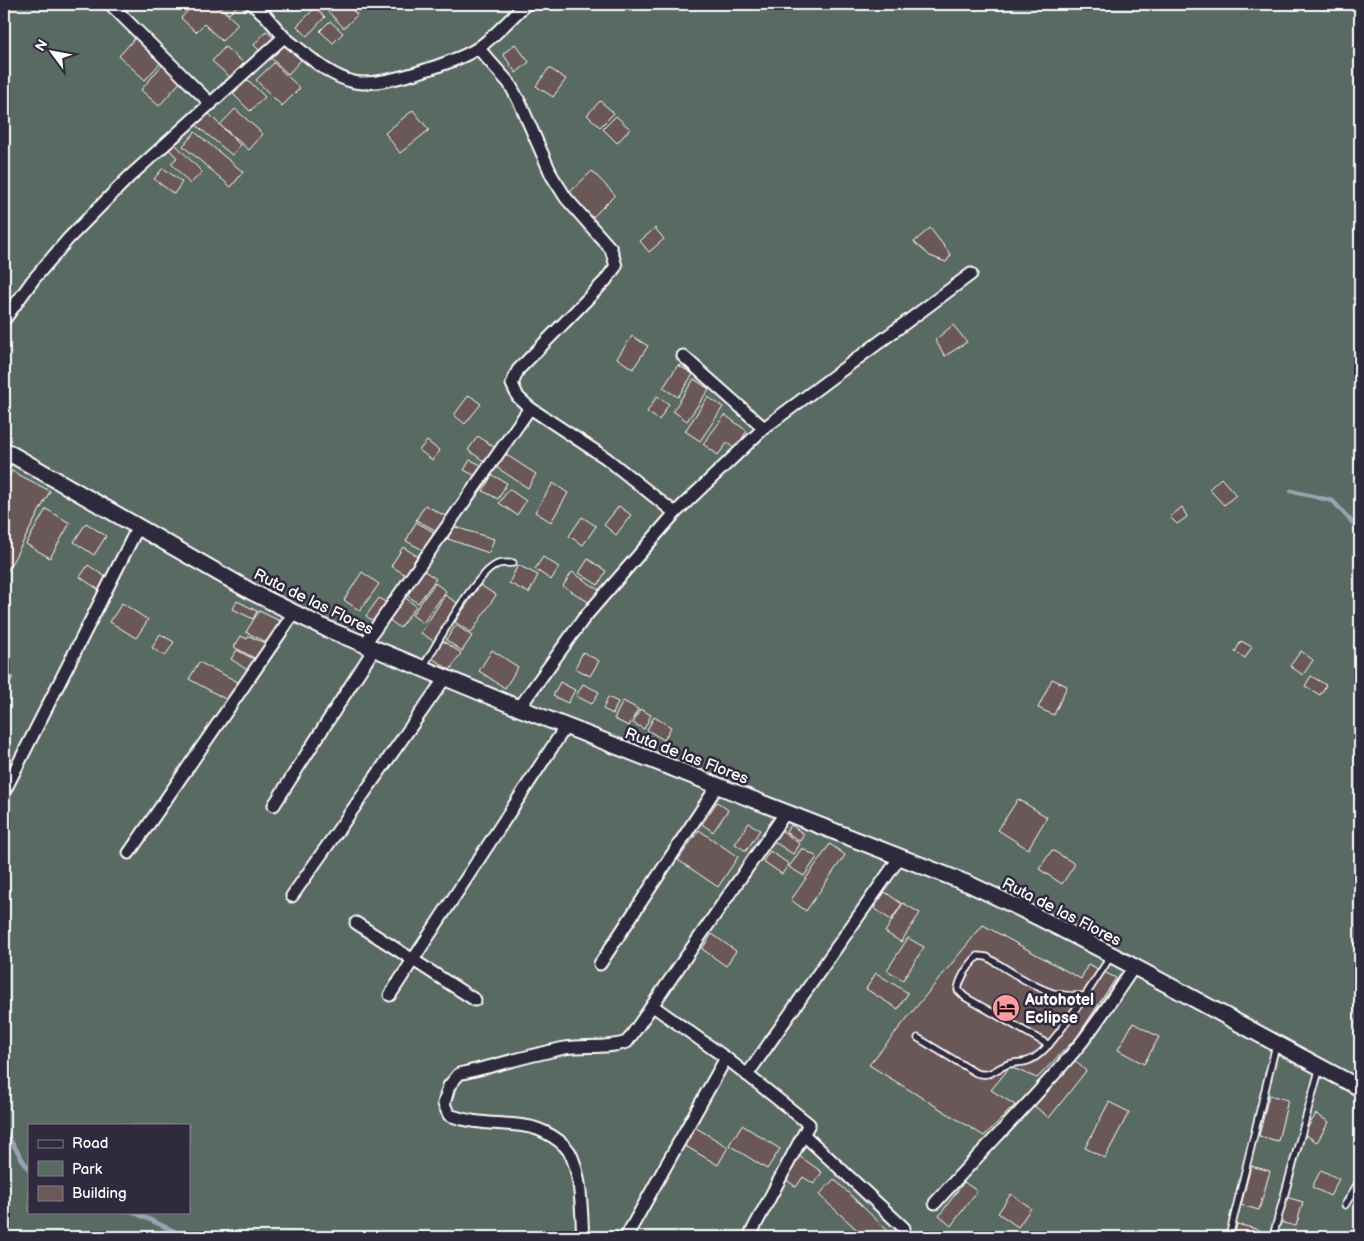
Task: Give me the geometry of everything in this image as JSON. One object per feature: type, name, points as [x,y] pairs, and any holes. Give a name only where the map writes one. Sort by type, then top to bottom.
[{"type":"main road","name":"Ruta de las Flores","points":[[6,455],[294,613],[444,678],[969,884],[1134,967],[1360,1088]]},
{"type":"street","points":[[110,4],[211,104]]},
{"type":"street","points":[[252,4],[265,15],[284,37],[328,70],[355,82],[386,81],[451,61],[478,48],[526,4]]},
{"type":"street","points":[[4,320],[33,280],[68,239],[129,177],[284,37]]},
{"type":"street","points":[[478,48],[509,84],[520,103],[552,176],[566,198],[611,249],[616,266],[605,281],[518,370],[512,384],[518,397],[530,408],[606,458],[674,513]]},
{"type":"street","points":[[519,708],[584,618],[674,513],[764,428],[971,274]]},
{"type":"street","points":[[683,356],[764,428]]},
{"type":"street","points":[[274,805],[369,647],[530,408]]},
{"type":"street","points":[[4,792],[138,527]]},
{"type":"street","points":[[129,854],[294,613]]},
{"type":"street","points":[[292,896],[444,678]]},
{"type":"street","points":[[390,995],[566,726]]},
{"type":"street","points":[[600,964],[718,785]]},
{"type":"street","points":[[583,1237],[580,1186],[572,1155],[548,1133],[527,1126],[466,1122],[449,1115],[444,1104],[449,1086],[459,1074],[566,1048],[614,1047],[627,1042],[786,812]]},
{"type":"street","points":[[747,1075],[900,856]]},
{"type":"street","points":[[356,923],[475,1000]]},
{"type":"street","points":[[935,1203],[993,1138],[1038,1094],[1078,1046],[1134,967]]},
{"type":"street","points":[[653,1006],[726,1058],[810,1124],[748,1237]]},
{"type":"street","points":[[626,1237],[726,1058]]},
{"type":"street","points":[[804,1135],[904,1228]]},
{"type":"lane","points":[[421,668],[463,602],[481,578],[498,564],[513,563]]},
{"type":"lane","points":[[1049,1045],[965,997],[958,990],[959,981],[971,963],[978,956],[987,957],[1053,993],[1085,996]]},
{"type":"lane","points":[[918,1038],[976,1073],[984,1075],[1012,1063],[1029,1061],[1038,1056],[1049,1045],[1085,996],[1111,956]]},
{"type":"lane","points":[[1229,1237],[1277,1044]]},
{"type":"lane","points":[[1273,1236],[1320,1067]]},
{"type":"lane","points":[[1345,1205],[1360,1180]]},
{"type":"green space","points":[[4,4],[1360,4],[1360,1237],[4,1237]]},
{"type":"building","points":[[194,4],[216,4],[238,24],[222,41],[204,24],[196,32],[181,18]]},
{"type":"building","points":[[219,4],[239,4],[229,14]]},
{"type":"building","points":[[321,4],[347,4],[357,15],[344,28]]},
{"type":"building","points":[[435,4],[448,4],[442,10]]},
{"type":"building","points":[[315,8],[325,17],[307,36],[297,26]]},
{"type":"building","points":[[330,21],[343,33],[333,43],[320,31]]},
{"type":"building","points":[[266,31],[275,39],[262,53],[254,45]]},
{"type":"building","points":[[136,37],[162,61],[145,80],[119,56]]},
{"type":"building","points":[[284,44],[301,60],[288,74],[271,58]]},
{"type":"building","points":[[515,44],[529,62],[516,73],[503,54]]},
{"type":"building","points":[[225,47],[244,63],[231,78],[212,61]]},
{"type":"building","points":[[274,63],[300,88],[282,106],[256,80]]},
{"type":"building","points":[[163,64],[181,81],[159,106],[141,90]]},
{"type":"building","points":[[549,68],[566,79],[553,97],[536,86]]},
{"type":"building","points":[[248,80],[265,97],[250,111],[233,94]]},
{"type":"building","points":[[600,101],[614,113],[600,127],[587,115]]},
{"type":"building","points":[[235,109],[263,134],[249,150],[220,125]]},
{"type":"building","points":[[413,110],[429,130],[400,153],[385,133]]},
{"type":"building","points":[[207,112],[240,145],[232,155],[196,125]]},
{"type":"building","points":[[616,116],[630,129],[617,143],[603,129]]},
{"type":"building","points":[[195,132],[243,172],[231,187],[183,146]]},
{"type":"building","points":[[175,144],[202,172],[190,184],[171,163],[177,158],[169,149]]},
{"type":"building","points":[[163,168],[182,182],[174,194],[154,179]]},
{"type":"building","points":[[592,171],[615,195],[592,218],[569,193]]},
{"type":"building","points":[[655,228],[664,239],[649,252],[640,241]]},
{"type":"building","points":[[930,228],[951,255],[946,262],[930,256],[914,242]]},
{"type":"building","points":[[953,325],[967,342],[945,356],[935,340]]},
{"type":"building","points":[[632,336],[648,346],[633,369],[617,358]]},
{"type":"building","points":[[678,365],[693,374],[678,397],[663,388]]},
{"type":"building","points":[[694,379],[709,389],[687,421],[673,411]]},
{"type":"building","points":[[469,395],[481,404],[465,424],[454,415]]},
{"type":"building","points":[[657,396],[669,404],[659,420],[647,412]]},
{"type":"building","points":[[708,397],[723,407],[700,441],[685,431]]},
{"type":"building","points":[[725,415],[747,431],[735,449],[727,443],[718,455],[703,444]]},
{"type":"building","points":[[478,436],[498,450],[488,464],[468,450]]},
{"type":"building","points":[[427,441],[440,451],[432,460],[419,450]]},
{"type":"building","points":[[505,454],[536,474],[528,488],[496,467]]},
{"type":"building","points":[[470,460],[484,466],[478,477],[464,470]]},
{"type":"building","points":[[12,471],[50,491],[7,572],[4,571],[4,485]]},
{"type":"building","points":[[492,475],[507,483],[498,499],[483,491]]},
{"type":"building","points":[[1221,478],[1236,495],[1224,505],[1209,489]]},
{"type":"building","points":[[553,483],[568,493],[551,522],[535,512]]},
{"type":"building","points":[[509,489],[526,501],[517,515],[499,503]]},
{"type":"building","points":[[425,505],[447,517],[439,532],[416,520]]},
{"type":"building","points":[[619,506],[631,515],[616,535],[604,525]]},
{"type":"building","points":[[1182,507],[1187,517],[1177,524],[1170,517]]},
{"type":"building","points":[[46,509],[70,523],[50,558],[26,544]]},
{"type":"building","points":[[582,517],[596,526],[583,545],[569,536]]},
{"type":"building","points":[[416,522],[434,532],[425,551],[406,541]]},
{"type":"building","points":[[86,523],[106,536],[94,555],[74,542]]},
{"type":"building","points":[[452,526],[494,539],[489,553],[448,539]]},
{"type":"building","points":[[403,547],[417,556],[406,575],[391,566]]},
{"type":"building","points":[[543,557],[559,567],[551,580],[535,569]]},
{"type":"building","points":[[588,559],[606,571],[598,585],[579,573]]},
{"type":"building","points":[[88,565],[107,578],[99,590],[80,577]]},
{"type":"building","points":[[518,565],[538,575],[529,593],[509,583]]},
{"type":"building","points":[[423,570],[436,579],[418,603],[405,594]]},
{"type":"building","points":[[362,572],[379,584],[360,611],[344,600]]},
{"type":"building","points":[[572,572],[599,590],[590,603],[563,586]]},
{"type":"building","points":[[435,583],[446,591],[423,623],[412,615]]},
{"type":"building","points":[[480,585],[496,595],[471,633],[455,622]]},
{"type":"building","points":[[445,595],[459,604],[435,642],[421,633]]},
{"type":"building","points":[[403,596],[416,606],[400,628],[387,618]]},
{"type":"building","points":[[379,598],[390,605],[377,624],[366,616]]},
{"type":"building","points":[[237,601],[257,611],[253,619],[233,609]]},
{"type":"building","points":[[122,603],[148,620],[136,638],[110,622]]},
{"type":"building","points":[[259,611],[282,622],[268,643],[246,632]]},
{"type":"building","points":[[456,625],[472,636],[462,651],[446,640]]},
{"type":"building","points":[[160,634],[174,642],[165,656],[152,648]]},
{"type":"building","points":[[241,636],[247,639],[249,636],[267,644],[258,660],[234,647]]},
{"type":"building","points":[[443,641],[461,653],[450,670],[432,658]]},
{"type":"building","points":[[1241,641],[1252,647],[1245,658],[1235,652]]},
{"type":"building","points":[[237,650],[257,661],[250,672],[231,659]]},
{"type":"building","points":[[492,650],[518,667],[505,688],[479,671]]},
{"type":"building","points":[[1301,651],[1313,660],[1303,675],[1290,666]]},
{"type":"building","points":[[583,652],[599,661],[590,676],[575,668]]},
{"type":"building","points":[[199,662],[240,683],[229,701],[189,679]]},
{"type":"building","points":[[4,672],[13,677],[4,692]]},
{"type":"building","points":[[1311,676],[1326,685],[1320,695],[1305,686]]},
{"type":"building","points":[[1052,679],[1067,686],[1054,715],[1038,708]]},
{"type":"building","points":[[560,682],[575,690],[568,703],[553,696]]},
{"type":"building","points":[[583,684],[599,692],[592,704],[576,696]]},
{"type":"building","points":[[608,697],[618,702],[613,714],[603,709]]},
{"type":"building","points":[[623,701],[638,709],[629,726],[614,719]]},
{"type":"building","points":[[640,709],[651,715],[644,729],[633,723]]},
{"type":"building","points":[[654,717],[671,727],[664,740],[647,730]]},
{"type":"building","points":[[1018,799],[1047,817],[1028,849],[998,830]]},
{"type":"building","points":[[717,802],[728,810],[713,832],[702,824]]},
{"type":"building","points":[[749,823],[760,830],[746,851],[735,844]]},
{"type":"building","points":[[791,825],[804,834],[800,841],[786,832]]},
{"type":"building","points":[[699,830],[738,857],[718,887],[678,860]]},
{"type":"building","points":[[781,830],[800,844],[793,854],[773,841]]},
{"type":"building","points":[[830,844],[845,855],[806,911],[791,900]]},
{"type":"building","points":[[802,848],[817,857],[804,876],[789,867]]},
{"type":"building","points":[[1052,850],[1075,864],[1062,884],[1039,869]]},
{"type":"building","points":[[770,851],[789,864],[782,874],[763,861]]},
{"type":"building","points":[[885,892],[902,904],[891,920],[874,908]]},
{"type":"building","points":[[903,903],[920,913],[901,942],[885,932]]},
{"type":"building","name":"Autohotel Eclipse","points":[[983,925],[1081,979],[1088,964],[1116,978],[1077,1037],[1037,1078],[1010,1067],[991,1090],[1015,1105],[984,1136],[869,1065]]},
{"type":"building","points":[[712,934],[736,951],[726,966],[702,949]]},
{"type":"building","points":[[908,938],[924,947],[903,980],[887,970]]},
{"type":"building","points":[[876,973],[908,993],[898,1009],[866,989]]},
{"type":"building","points":[[1133,1023],[1159,1037],[1144,1064],[1118,1050]]},
{"type":"building","points":[[1074,1060],[1086,1071],[1049,1118],[1032,1104]]},
{"type":"building","points":[[1269,1095],[1288,1100],[1278,1141],[1259,1136]]},
{"type":"building","points":[[1109,1102],[1129,1112],[1105,1158],[1085,1148]]},
{"type":"building","points":[[1316,1114],[1329,1122],[1317,1142],[1304,1134]]},
{"type":"building","points":[[742,1125],[780,1149],[767,1169],[729,1145]]},
{"type":"building","points":[[693,1126],[728,1147],[718,1165],[682,1144]]},
{"type":"building","points":[[799,1156],[822,1172],[814,1184],[803,1177],[796,1187],[784,1178]]},
{"type":"building","points":[[1251,1166],[1270,1171],[1259,1210],[1241,1205]]},
{"type":"building","points":[[1321,1170],[1339,1179],[1330,1196],[1312,1187]]},
{"type":"building","points":[[834,1179],[890,1233],[886,1237],[865,1237],[819,1195]]},
{"type":"building","points":[[964,1182],[977,1191],[951,1226],[939,1216]]},
{"type":"building","points":[[1011,1194],[1031,1208],[1018,1227],[998,1213]]},
{"type":"building","points":[[1286,1197],[1303,1202],[1296,1226],[1279,1222]]},
{"type":"building","points":[[1237,1224],[1260,1230],[1258,1237],[1234,1237]]},
{"type":"waterway","points":[[1291,491],[1333,501],[1360,531]]},
{"type":"waterway","points":[[4,1130],[28,1168]]},
{"type":"waterway","points":[[137,1214],[187,1237]]},
{"type":"place","name":"Autohotel Eclipse","points":[[1006,1008]]}]
